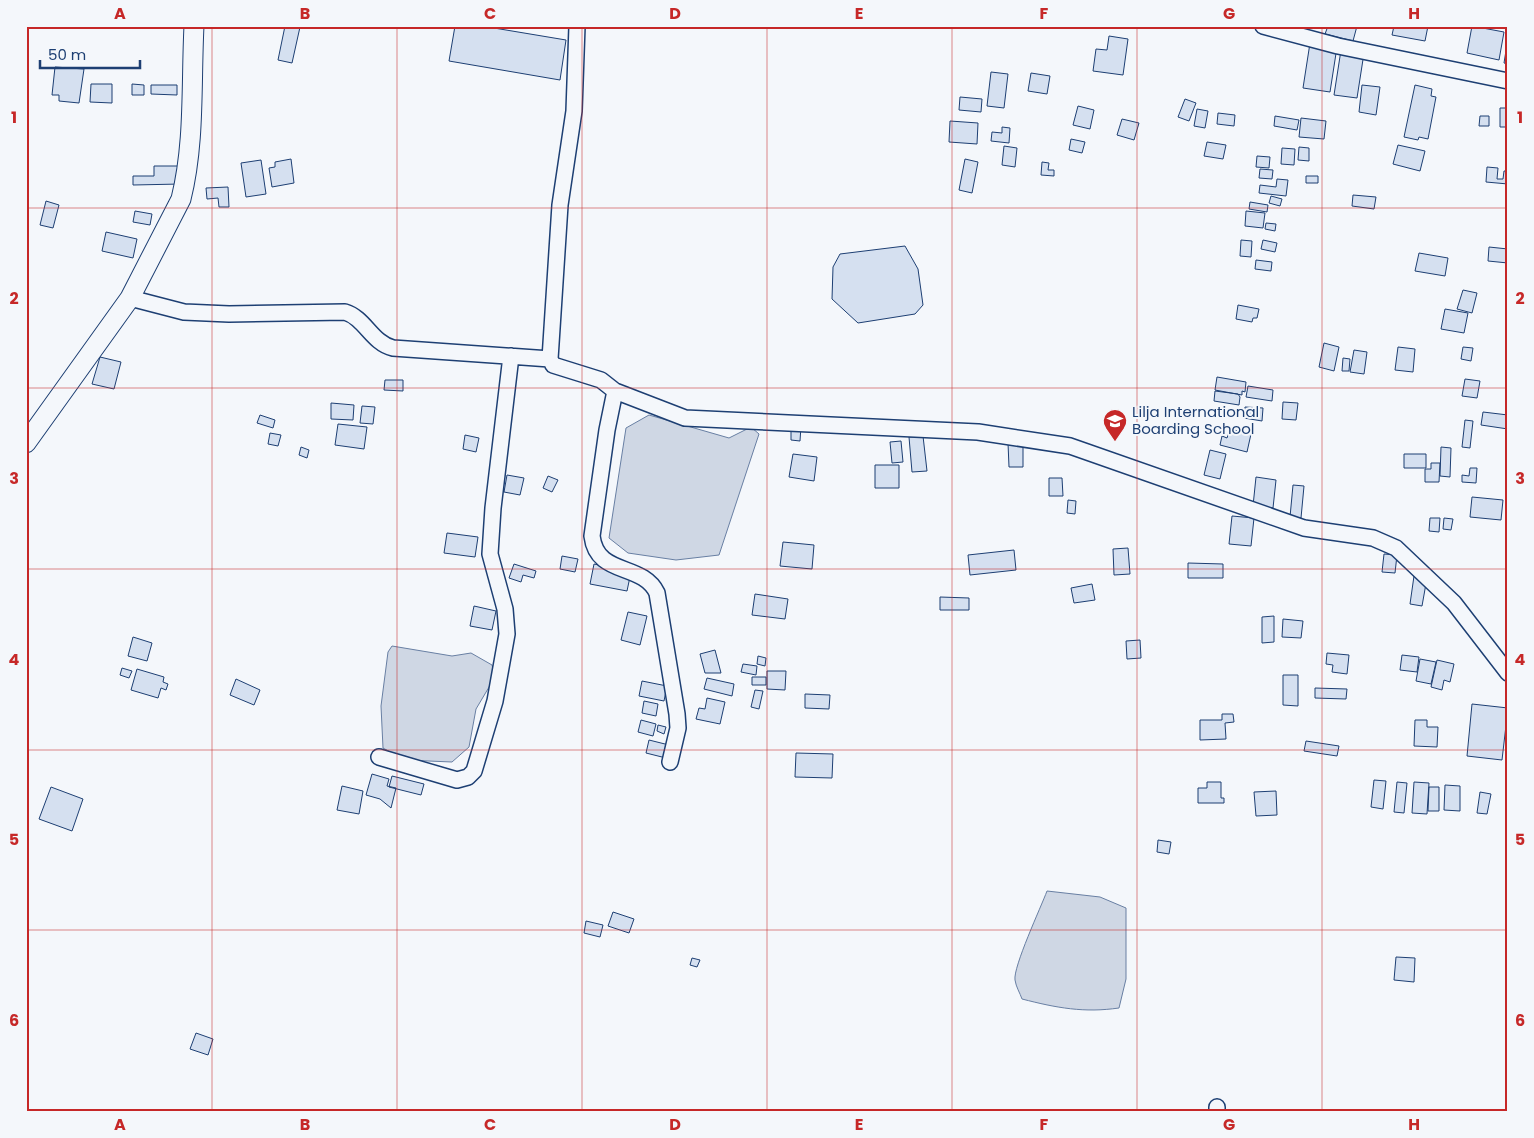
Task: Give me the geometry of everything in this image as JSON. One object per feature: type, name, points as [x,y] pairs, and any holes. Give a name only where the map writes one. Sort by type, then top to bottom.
[{"type":"main road","points":[[26,443],[130,298],[176,213],[184,191],[190,138],[194,26]]},
{"type":"street","points":[[550,359],[560,205],[574,111],[577,26]]},
{"type":"street","points":[[1263,26],[1338,46],[1508,81]]},
{"type":"street","points":[[130,298],[184,312],[229,314],[345,312],[354,316],[385,346],[550,359],[558,367],[600,380],[615,391],[686,418],[978,432],[1070,446],[1304,528],[1373,538],[1396,548],[1454,603],[1508,673]]},
{"type":"street","points":[[379,757],[457,780],[468,777],[474,771],[495,701],[507,634],[505,609],[490,554],[493,508],[511,356]]},
{"type":"street","points":[[615,391],[607,430],[592,536],[594,550],[600,558],[652,583],[657,593],[677,714],[678,728],[670,762]]},
{"type":"shaded area","points":[[649,415],[729,438],[751,427],[759,434],[719,555],[676,560],[628,553],[609,538],[626,428]]},
{"type":"shaded area","points":[[392,646],[452,656],[471,653],[492,665],[495,677],[476,709],[469,747],[452,762],[405,760],[383,748],[381,706],[388,652]]},
{"type":"shaded area","points":[[1047,891],[1100,897],[1126,908],[1126,979],[1119,1008],[1070,1009],[1022,999],[1015,980],[1018,963]]},
{"type":"building","points":[[285,26],[300,27],[292,63],[278,60]]},
{"type":"building","points":[[455,26],[482,26],[566,40],[560,80],[449,61]]},
{"type":"building","points":[[1328,26],[1357,26],[1353,41],[1325,34]]},
{"type":"building","points":[[1394,26],[1428,26],[1425,41],[1392,35]]},
{"type":"building","points":[[1472,26],[1504,32],[1499,60],[1467,53]]},
{"type":"building","points":[[1109,36],[1128,39],[1123,75],[1093,71],[1096,49],[1107,50]]},
{"type":"building","points":[[1508,38],[1508,64],[1504,63]]},
{"type":"building","points":[[1310,43],[1337,47],[1330,92],[1303,88]]},
{"type":"building","points":[[1341,50],[1364,53],[1357,98],[1334,95]]},
{"type":"building","points":[[55,67],[84,69],[79,103],[59,101],[59,95],[52,95]]},
{"type":"building","points":[[991,72],[1008,74],[1004,108],[987,106]]},
{"type":"building","points":[[1031,73],[1050,76],[1047,94],[1028,91]]},
{"type":"building","points":[[91,84],[112,84],[112,103],[90,102]]},
{"type":"building","points":[[132,84],[144,85],[144,95],[132,95]]},
{"type":"building","points":[[151,85],[177,85],[177,95],[151,94]]},
{"type":"building","points":[[1362,85],[1380,87],[1376,115],[1359,112]]},
{"type":"building","points":[[1415,85],[1432,89],[1431,96],[1436,97],[1428,139],[1419,137],[1418,140],[1404,137]]},
{"type":"building","points":[[960,97],[982,99],[981,112],[959,110]]},
{"type":"building","points":[[1185,99],[1196,103],[1189,121],[1178,117]]},
{"type":"building","points":[[1078,106],[1094,110],[1090,129],[1073,125]]},
{"type":"building","points":[[1500,108],[1508,108],[1508,127],[1500,127]]},
{"type":"building","points":[[1197,109],[1208,111],[1205,128],[1194,126]]},
{"type":"building","points":[[1218,113],[1235,115],[1234,126],[1217,124]]},
{"type":"building","points":[[1275,116],[1299,120],[1297,130],[1274,126]]},
{"type":"building","points":[[1480,116],[1489,116],[1489,126],[1479,126]]},
{"type":"building","points":[[1301,118],[1326,121],[1324,139],[1299,137]]},
{"type":"building","points":[[1122,119],[1139,123],[1134,140],[1117,135]]},
{"type":"building","points":[[950,121],[978,123],[977,144],[949,142]]},
{"type":"building","points":[[1002,127],[1010,128],[1009,143],[991,141],[992,132],[1002,133]]},
{"type":"building","points":[[1071,139],[1085,142],[1082,153],[1069,150]]},
{"type":"building","points":[[1207,142],[1226,145],[1223,159],[1204,156]]},
{"type":"building","points":[[1398,145],[1425,151],[1420,171],[1393,164]]},
{"type":"building","points":[[1004,146],[1017,148],[1015,167],[1002,165]]},
{"type":"building","points":[[1299,147],[1309,148],[1309,161],[1298,160]]},
{"type":"building","points":[[1282,148],[1295,149],[1294,165],[1281,164]]},
{"type":"building","points":[[1257,156],[1270,157],[1269,168],[1256,167]]},
{"type":"building","points":[[291,159],[294,183],[272,187],[269,168],[275,167],[275,162]]},
{"type":"building","points":[[965,159],[978,162],[972,193],[959,190]]},
{"type":"building","points":[[261,160],[266,194],[246,197],[241,163]]},
{"type":"building","points":[[1042,162],[1049,163],[1048,170],[1054,170],[1054,176],[1041,175]]},
{"type":"building","points":[[154,166],[181,166],[181,184],[133,185],[133,176],[154,176]]},
{"type":"building","points":[[1487,167],[1498,168],[1497,179],[1503,179],[1504,171],[1508,171],[1508,184],[1486,182]]},
{"type":"building","points":[[1260,169],[1273,170],[1272,179],[1259,178]]},
{"type":"building","points":[[1306,176],[1318,176],[1318,183],[1306,183]]},
{"type":"building","points":[[1277,179],[1288,180],[1286,196],[1259,193],[1260,185],[1276,187]]},
{"type":"building","points":[[228,187],[229,207],[219,207],[218,198],[207,199],[206,188]]},
{"type":"building","points":[[1353,195],[1376,197],[1374,209],[1352,206]]},
{"type":"building","points":[[1271,196],[1282,199],[1280,206],[1269,203]]},
{"type":"building","points":[[46,201],[59,205],[53,228],[40,225]]},
{"type":"building","points":[[1250,202],[1268,205],[1267,212],[1249,209]]},
{"type":"building","points":[[135,211],[152,214],[150,225],[133,222]]},
{"type":"building","points":[[1246,211],[1265,213],[1263,228],[1245,226]]},
{"type":"building","points":[[1266,223],[1276,224],[1275,231],[1265,229]]},
{"type":"building","points":[[106,232],[137,239],[133,258],[102,251]]},
{"type":"building","points":[[1241,240],[1252,241],[1251,257],[1240,256]]},
{"type":"building","points":[[1263,240],[1277,243],[1275,252],[1261,249]]},
{"type":"building","points":[[905,246],[918,269],[923,305],[915,314],[858,323],[832,299],[833,267],[840,254]]},
{"type":"building","points":[[1489,247],[1508,249],[1508,263],[1488,261]]},
{"type":"building","points":[[1419,253],[1448,258],[1445,276],[1415,271]]},
{"type":"building","points":[[1256,260],[1272,262],[1271,271],[1255,269]]},
{"type":"building","points":[[1463,290],[1477,293],[1472,313],[1457,309]]},
{"type":"building","points":[[1238,305],[1259,309],[1257,318],[1253,318],[1252,322],[1236,319]]},
{"type":"building","points":[[1445,309],[1468,313],[1464,333],[1441,329]]},
{"type":"building","points":[[1324,343],[1339,347],[1334,371],[1319,367]]},
{"type":"building","points":[[1398,347],[1415,349],[1413,372],[1395,370]]},
{"type":"building","points":[[1463,347],[1473,348],[1471,361],[1461,359]]},
{"type":"building","points":[[1354,350],[1367,352],[1364,374],[1350,372]]},
{"type":"building","points":[[100,357],[121,362],[114,389],[92,384]]},
{"type":"building","points":[[1343,358],[1350,359],[1349,371],[1342,371]]},
{"type":"building","points":[[1217,377],[1246,382],[1245,392],[1242,391],[1242,395],[1215,390]]},
{"type":"building","points":[[1465,379],[1480,381],[1477,398],[1462,396]]},
{"type":"building","points":[[385,380],[403,380],[403,391],[384,390]]},
{"type":"building","points":[[1248,386],[1273,390],[1272,401],[1246,397]]},
{"type":"building","points":[[1215,391],[1238,394],[1240,397],[1239,405],[1214,401]]},
{"type":"building","points":[[1283,402],[1298,403],[1296,420],[1282,419]]},
{"type":"building","points":[[331,403],[354,405],[353,420],[331,419]]},
{"type":"building","points":[[362,406],[375,407],[373,424],[360,423]]},
{"type":"building","points":[[1245,407],[1263,408],[1262,421],[1244,418]]},
{"type":"building","points":[[1483,412],[1508,415],[1508,429],[1481,425]]},
{"type":"building","points":[[260,415],[275,420],[273,428],[257,423]]},
{"type":"building","points":[[1465,420],[1473,421],[1470,448],[1462,447]]},
{"type":"building","points":[[338,424],[367,427],[364,449],[335,445]]},
{"type":"building","points":[[791,426],[801,426],[800,441],[791,440]]},
{"type":"building","points":[[1230,429],[1251,434],[1247,452],[1220,445],[1222,436],[1227,438]]},
{"type":"building","points":[[270,433],[281,435],[278,446],[268,444]]},
{"type":"building","points":[[465,435],[479,438],[476,452],[463,449]]},
{"type":"building","points":[[923,436],[927,471],[912,472],[909,437]]},
{"type":"building","points":[[901,441],[903,462],[892,463],[890,442]]},
{"type":"building","points":[[1008,443],[1023,443],[1023,467],[1009,467]]},
{"type":"building","points":[[301,447],[309,450],[307,458],[299,455]]},
{"type":"building","points":[[1441,447],[1451,448],[1450,477],[1440,476]]},
{"type":"building","points":[[1210,450],[1226,454],[1220,479],[1204,475]]},
{"type":"building","points":[[793,454],[817,457],[814,481],[789,477]]},
{"type":"building","points":[[1404,454],[1426,454],[1426,468],[1404,468]]},
{"type":"building","points":[[1431,463],[1440,463],[1439,482],[1425,482],[1425,469],[1431,469]]},
{"type":"building","points":[[875,465],[899,465],[899,488],[875,488]]},
{"type":"building","points":[[1470,468],[1477,468],[1476,483],[1462,482],[1462,475],[1469,476]]},
{"type":"building","points":[[507,475],[524,478],[520,495],[504,492]]},
{"type":"building","points":[[548,476],[558,480],[552,492],[543,488]]},
{"type":"building","points":[[1256,477],[1276,480],[1273,508],[1253,506]]},
{"type":"building","points":[[1049,478],[1062,478],[1063,496],[1049,496]]},
{"type":"building","points":[[1293,485],[1304,486],[1301,518],[1290,517]]},
{"type":"building","points":[[1472,497],[1503,500],[1501,520],[1470,517]]},
{"type":"building","points":[[1068,500],[1076,501],[1075,514],[1067,513]]},
{"type":"building","points":[[1232,516],[1254,518],[1251,546],[1229,544]]},
{"type":"building","points":[[1430,518],[1440,518],[1439,532],[1429,531]]},
{"type":"building","points":[[1444,518],[1453,519],[1451,530],[1443,529]]},
{"type":"building","points":[[447,533],[478,537],[475,557],[444,553]]},
{"type":"building","points":[[783,542],[814,545],[812,569],[780,566]]},
{"type":"building","points":[[1128,548],[1130,574],[1114,575],[1113,549]]},
{"type":"building","points":[[1014,550],[1016,570],[970,575],[968,555]]},
{"type":"building","points":[[1384,554],[1397,555],[1395,573],[1382,572]]},
{"type":"building","points":[[562,556],[578,559],[575,572],[560,569]]},
{"type":"building","points":[[1188,563],[1223,564],[1223,578],[1188,578]]},
{"type":"building","points":[[514,564],[536,571],[534,578],[523,575],[521,582],[509,578]]},
{"type":"building","points":[[594,564],[631,572],[627,591],[590,584]]},
{"type":"building","points":[[1414,576],[1427,578],[1422,606],[1410,604]]},
{"type":"building","points":[[1092,584],[1095,600],[1074,603],[1071,588]]},
{"type":"building","points":[[755,594],[788,599],[785,619],[752,615]]},
{"type":"building","points":[[940,597],[969,598],[969,610],[940,610]]},
{"type":"building","points":[[474,606],[496,611],[492,630],[470,626]]},
{"type":"building","points":[[628,612],[647,616],[640,645],[621,640]]},
{"type":"building","points":[[1274,616],[1274,642],[1262,643],[1262,617]]},
{"type":"building","points":[[1283,619],[1303,621],[1301,638],[1282,637]]},
{"type":"building","points":[[133,637],[152,643],[147,661],[128,656]]},
{"type":"building","points":[[1140,640],[1141,658],[1127,659],[1126,641]]},
{"type":"building","points":[[715,650],[721,673],[705,673],[700,654]]},
{"type":"building","points":[[1327,653],[1349,655],[1347,674],[1332,672],[1333,665],[1326,664]]},
{"type":"building","points":[[1402,655],[1419,657],[1417,672],[1400,670]]},
{"type":"building","points":[[758,656],[766,658],[765,666],[757,664]]},
{"type":"building","points":[[1420,659],[1436,662],[1431,684],[1416,681]]},
{"type":"building","points":[[1437,660],[1454,664],[1450,682],[1444,680],[1442,690],[1431,687]]},
{"type":"building","points":[[743,664],[757,666],[756,675],[741,672]]},
{"type":"building","points":[[122,668],[132,671],[129,678],[120,675]]},
{"type":"building","points":[[137,669],[164,677],[163,682],[168,684],[166,690],[161,688],[158,698],[131,690]]},
{"type":"building","points":[[767,671],[786,671],[785,690],[767,689]]},
{"type":"building","points":[[1283,675],[1298,675],[1298,706],[1283,705]]},
{"type":"building","points":[[752,677],[766,677],[766,685],[752,685]]},
{"type":"building","points":[[707,678],[734,684],[732,696],[704,689]]},
{"type":"building","points":[[236,679],[260,690],[254,705],[230,695]]},
{"type":"building","points":[[642,681],[667,686],[664,701],[639,696]]},
{"type":"building","points":[[1315,688],[1347,689],[1346,699],[1315,698]]},
{"type":"building","points":[[755,690],[763,691],[759,709],[751,707]]},
{"type":"building","points":[[805,694],[830,695],[829,709],[805,708]]},
{"type":"building","points":[[707,698],[725,702],[720,724],[696,719],[699,708],[705,709]]},
{"type":"building","points":[[644,701],[658,704],[656,716],[642,713]]},
{"type":"building","points":[[1472,704],[1508,708],[1502,760],[1467,756]]},
{"type":"building","points":[[1222,714],[1233,714],[1234,722],[1225,723],[1226,739],[1200,740],[1200,720],[1222,720]]},
{"type":"building","points":[[641,720],[656,724],[653,736],[638,732]]},
{"type":"building","points":[[1415,720],[1427,720],[1427,727],[1438,727],[1437,747],[1414,746]]},
{"type":"building","points":[[658,725],[666,727],[664,734],[657,731]]},
{"type":"building","points":[[649,740],[669,745],[666,758],[646,753]]},
{"type":"building","points":[[1306,741],[1339,746],[1337,756],[1304,751]]},
{"type":"building","points":[[796,753],[833,754],[832,778],[795,777]]},
{"type":"building","points":[[372,774],[389,779],[387,786],[396,788],[391,808],[380,799],[366,795]]},
{"type":"building","points":[[392,776],[424,784],[421,795],[389,787]]},
{"type":"building","points":[[1374,780],[1386,781],[1383,809],[1371,807]]},
{"type":"building","points":[[1207,782],[1221,782],[1221,798],[1224,798],[1224,803],[1198,803],[1198,788],[1207,788]]},
{"type":"building","points":[[1397,782],[1407,783],[1404,813],[1394,812]]},
{"type":"building","points":[[1414,782],[1429,783],[1427,814],[1412,813]]},
{"type":"building","points":[[1445,785],[1460,786],[1460,811],[1444,810]]},
{"type":"building","points":[[342,786],[363,791],[359,814],[337,810]]},
{"type":"building","points":[[51,787],[83,799],[72,831],[39,819]]},
{"type":"building","points":[[1429,787],[1439,787],[1439,811],[1428,811]]},
{"type":"building","points":[[1276,791],[1277,815],[1256,816],[1254,792]]},
{"type":"building","points":[[1480,792],[1491,794],[1487,814],[1477,813]]},
{"type":"building","points":[[1158,840],[1171,842],[1169,854],[1157,852]]},
{"type":"building","points":[[613,912],[634,919],[629,933],[608,926]]},
{"type":"building","points":[[586,921],[603,925],[600,937],[584,933]]},
{"type":"building","points":[[1396,957],[1415,958],[1414,982],[1394,980]]},
{"type":"building","points":[[692,958],[700,960],[697,967],[690,965]]},
{"type":"building","points":[[196,1033],[213,1039],[208,1055],[190,1049]]},
{"type":"place","name":"Lilja International Boarding School","points":[[1115,442]]}]
